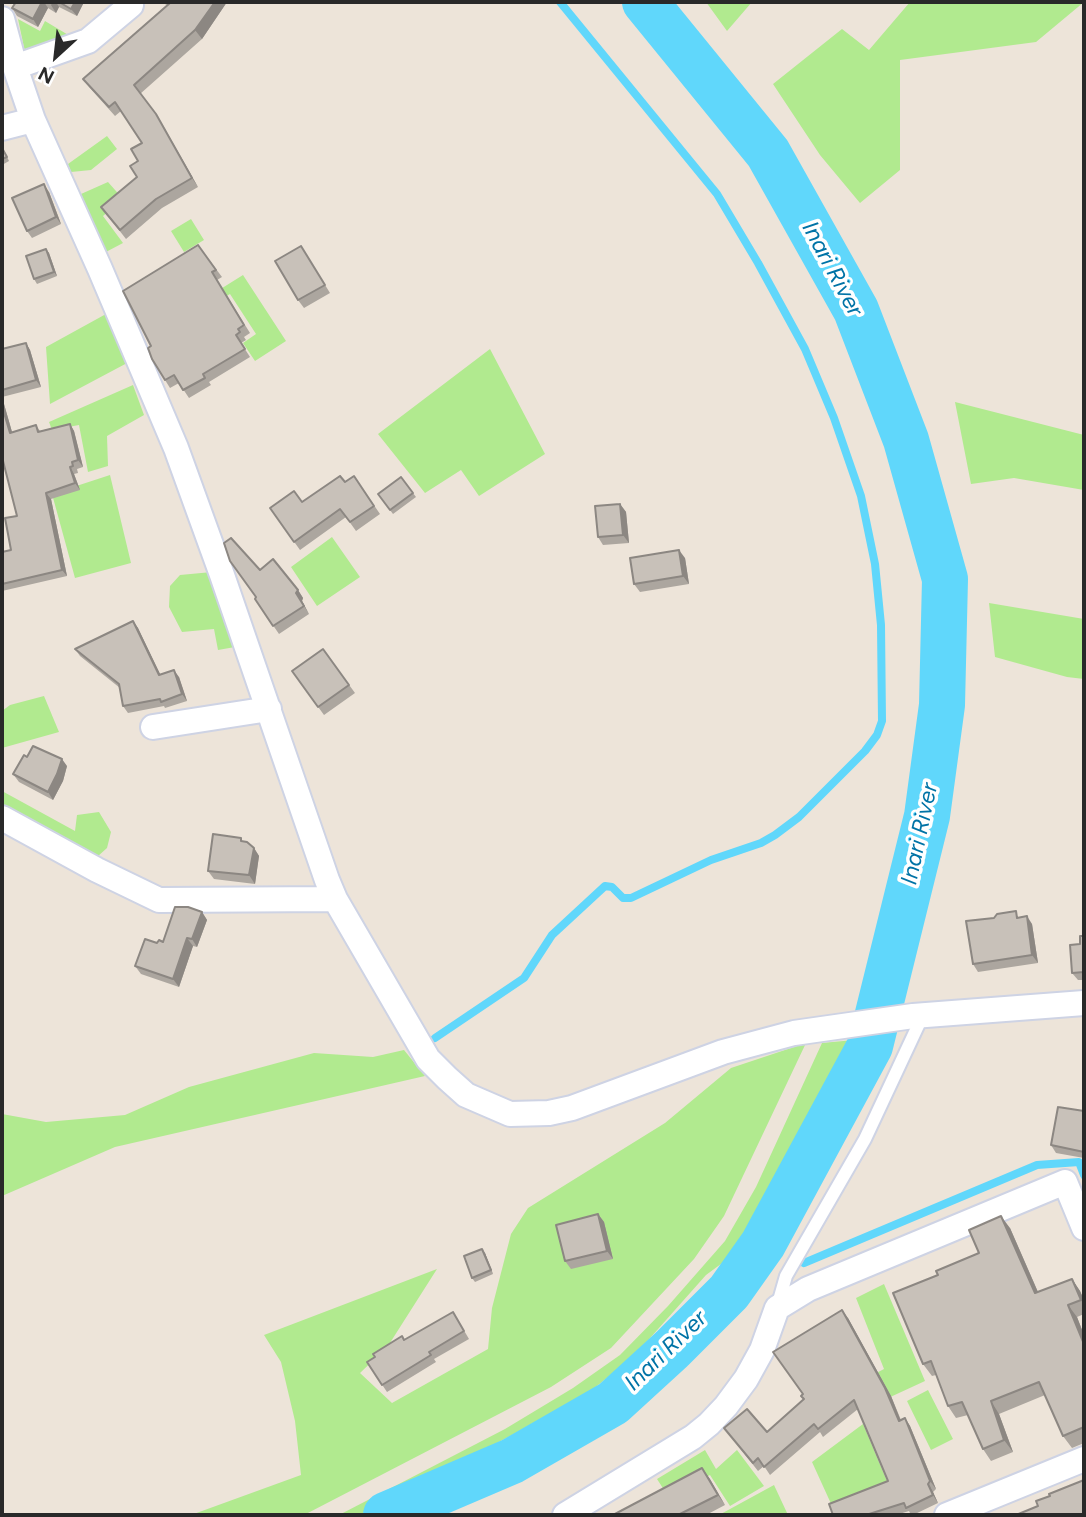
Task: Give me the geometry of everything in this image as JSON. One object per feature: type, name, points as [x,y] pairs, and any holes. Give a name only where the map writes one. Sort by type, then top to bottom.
[{"type":"street","points":[[15,66],[88,41],[131,5]]},
{"type":"street","points":[[2,19],[33,120],[173,441],[335,899],[428,1059],[466,1095],[510,1114],[527,1115],[572,1108],[723,1052],[794,1033],[918,1016],[1084,1003]]},
{"type":"street","points":[[2,128],[33,120]]},
{"type":"street","points":[[153,727],[269,709]]},
{"type":"street","points":[[2,818],[97,870],[159,900],[335,899]]},
{"type":"street","points":[[565,1515],[693,1437],[709,1424],[746,1379],[762,1350],[777,1308],[808,1289],[1065,1182],[1084,1228]]},
{"type":"street","points":[[947,1515],[1084,1459]]},
{"type":"lane","points":[[777,1308],[786,1276],[865,1139],[918,1016]]},
{"type":"green space","points":[[706,2],[752,2],[727,31]]},
{"type":"green space","points":[[910,2],[1084,2],[1036,42],[900,60],[900,170],[860,203],[820,155],[773,84],[842,29],[869,50]]},
{"type":"green space","points":[[18,19],[40,31],[45,21],[70,36],[25,52]]},
{"type":"green space","points":[[107,136],[117,149],[91,170],[71,172],[68,164]]},
{"type":"green space","points":[[108,182],[123,199],[103,216],[123,243],[104,253],[81,194]]},
{"type":"green space","points":[[191,219],[204,240],[184,252],[171,231]]},
{"type":"green space","points":[[243,275],[286,341],[255,361],[243,343],[256,334],[230,294],[199,312],[195,305]]},
{"type":"green space","points":[[106,314],[129,362],[50,404],[46,347]]},
{"type":"green space","points":[[490,349],[545,454],[479,496],[461,470],[425,493],[378,434]]},
{"type":"green space","points":[[133,385],[144,415],[107,436],[108,466],[88,472],[79,425],[52,430],[49,422]]},
{"type":"green space","points":[[955,402],[1084,435],[1084,490],[1014,478],[971,484]]},
{"type":"green space","points":[[110,475],[131,563],[75,578],[52,494]]},
{"type":"green space","points":[[332,537],[360,577],[317,606],[291,567]]},
{"type":"green space","points":[[212,572],[235,647],[218,650],[214,629],[182,632],[169,607],[170,586],[180,575]]},
{"type":"green space","points":[[989,603],[1084,619],[1084,679],[1067,677],[995,657]]},
{"type":"green space","points":[[44,696],[59,732],[2,748],[2,711],[10,705]]},
{"type":"green space","points":[[2,791],[75,831],[77,815],[99,812],[111,832],[107,848],[97,857],[2,807]]},
{"type":"green space","points":[[865,1039],[865,1045],[748,1244],[706,1275],[635,1355],[592,1390],[512,1435],[359,1515],[339,1515],[505,1429],[573,1388],[620,1355],[668,1306],[725,1241],[756,1187],[822,1043]]},
{"type":"green space","points":[[806,1043],[724,1216],[694,1259],[611,1348],[551,1387],[304,1515],[191,1515],[301,1475],[295,1421],[281,1362],[264,1335],[437,1269],[388,1346],[360,1373],[392,1403],[488,1349],[492,1308],[511,1234],[528,1208],[665,1123],[731,1068]]},
{"type":"green space","points":[[404,1050],[425,1076],[115,1147],[2,1196],[2,1114],[46,1122],[125,1115],[189,1087],[314,1053],[373,1057]]},
{"type":"green space","points":[[884,1284],[925,1381],[873,1405],[861,1381],[884,1369],[856,1298]]},
{"type":"green space","points":[[928,1390],[953,1439],[931,1450],[907,1401]]},
{"type":"green space","points":[[863,1424],[889,1486],[833,1508],[812,1462]]},
{"type":"green space","points":[[705,1450],[716,1469],[737,1450],[764,1486],[730,1506],[710,1475],[668,1496],[657,1479]]},
{"type":"green space","points":[[774,1485],[788,1515],[719,1515]]},
{"type":"building","points":[[16,2],[42,2],[33,19],[12,8]]},
{"type":"building","points":[[59,2],[75,2],[71,9]]},
{"type":"building","points":[[168,2],[215,2],[195,30],[134,85],[156,114],[192,178],[156,199],[120,230],[101,207],[137,177],[130,166],[138,161],[131,149],[142,143],[115,102],[109,107],[83,79],[170,3]]},
{"type":"building","points":[[44,184],[56,217],[27,231],[12,198]]},
{"type":"building","points":[[198,245],[216,270],[212,272],[244,325],[238,329],[240,332],[236,335],[245,349],[203,374],[205,378],[183,390],[174,375],[165,380],[152,359],[148,348],[151,346],[123,291]]},
{"type":"building","points":[[301,246],[325,285],[298,300],[275,261]]},
{"type":"building","points":[[46,249],[54,272],[34,279],[26,256]]},
{"type":"building","points":[[26,343],[36,380],[2,390],[2,349]]},
{"type":"building","points":[[2,406],[10,433],[36,425],[38,432],[70,424],[78,460],[72,462],[73,466],[70,467],[75,483],[46,493],[62,570],[2,584],[2,552],[11,550],[5,518],[17,516],[2,457]]},
{"type":"building","points":[[340,476],[345,482],[354,476],[374,506],[350,522],[340,509],[294,542],[270,508],[294,491],[302,502]]},
{"type":"building","points":[[401,477],[413,493],[390,510],[378,494]]},
{"type":"building","points":[[620,504],[623,535],[598,537],[595,506]]},
{"type":"building","points":[[231,538],[260,570],[273,559],[298,590],[296,593],[304,606],[273,626],[230,561],[224,543]]},
{"type":"building","points":[[679,550],[683,576],[634,584],[630,558]]},
{"type":"building","points":[[133,621],[159,675],[174,670],[182,694],[161,702],[160,699],[123,706],[119,684],[75,649]]},
{"type":"building","points":[[323,649],[349,685],[318,707],[292,671]]},
{"type":"building","points":[[33,746],[62,759],[48,792],[13,774]]},
{"type":"building","points":[[213,834],[241,838],[241,841],[254,848],[249,875],[208,871]]},
{"type":"building","points":[[175,907],[188,907],[202,912],[192,939],[187,938],[173,979],[135,966],[145,939],[163,942]]},
{"type":"building","points":[[1016,911],[1017,918],[1027,916],[1032,955],[973,964],[966,921],[994,918],[997,914]]},
{"type":"building","points":[[1080,936],[1084,936],[1084,972],[1072,973],[1070,945],[1080,944]]},
{"type":"building","points":[[1058,1107],[1084,1111],[1084,1152],[1051,1145]]},
{"type":"building","points":[[598,1214],[607,1251],[565,1261],[556,1225]]},
{"type":"building","points":[[1001,1216],[1035,1293],[1072,1279],[1081,1300],[1068,1305],[1084,1344],[1084,1427],[1063,1436],[1039,1382],[991,1401],[1004,1440],[983,1449],[962,1402],[948,1406],[931,1361],[923,1364],[893,1293],[938,1275],[936,1271],[979,1253],[969,1230]]},
{"type":"building","points":[[482,1249],[491,1270],[472,1278],[464,1256]]},
{"type":"building","points":[[842,1310],[885,1388],[899,1421],[905,1418],[930,1481],[928,1484],[933,1495],[906,1508],[904,1503],[866,1515],[833,1515],[829,1504],[888,1481],[854,1400],[818,1429],[814,1424],[764,1467],[758,1458],[753,1463],[724,1428],[747,1409],[767,1432],[804,1399],[773,1352]]},
{"type":"building","points":[[453,1312],[464,1331],[382,1385],[367,1362],[375,1357],[373,1354],[402,1336],[404,1340]]},
{"type":"building","points":[[702,1468],[718,1495],[678,1515],[613,1515]]},
{"type":"building","points":[[1084,1480],[1084,1515],[1016,1515],[1038,1506],[1036,1501],[1050,1496],[1049,1494]]},
{"type":"waterway","points":[[435,1038],[524,978],[552,935],[605,886],[612,887],[623,898],[631,898],[711,860],[761,843],[775,835],[799,817],[865,751],[877,735],[882,721],[881,625],[875,564],[861,496],[834,418],[805,349],[717,194],[560,2]]},
{"type":"waterway","name":"Inari River","points":[[386,1515],[512,1461],[613,1403],[729,1292],[763,1244],[870,1046],[927,816],[942,705],[945,579],[906,440],[856,310],[768,153],[645,2]]},
{"type":"waterway","points":[[804,1263],[1037,1165],[1079,1162],[1084,1175]]}]
